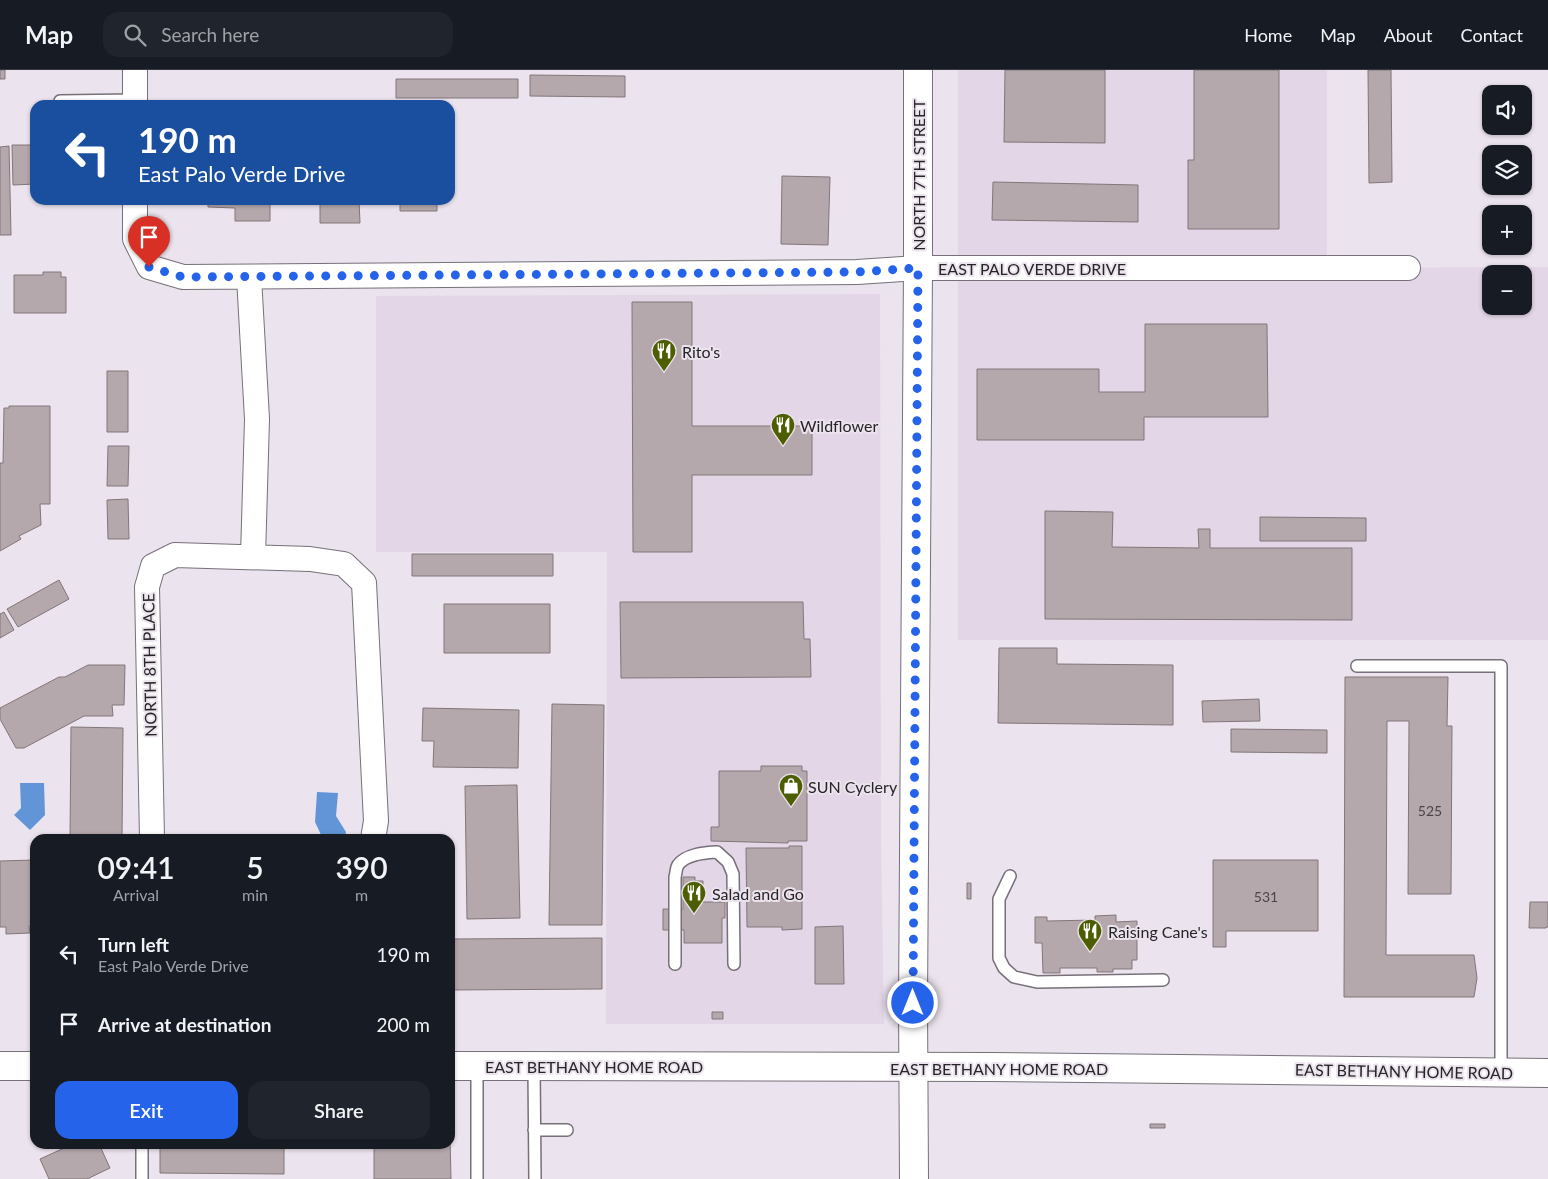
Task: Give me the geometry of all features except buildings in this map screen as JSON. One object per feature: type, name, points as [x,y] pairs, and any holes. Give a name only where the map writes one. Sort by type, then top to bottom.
[{"type":"main road","name":"NORTH 7TH STREET","points":[[914,1179],[918,70]]},
{"type":"main road","points":[[0,1066],[30,1066]]},
{"type":"main road","name":"EAST BETHANY HOME ROAD","points":[[455,1066],[1548,1073]]},
{"type":"street","points":[[134,70],[135,100]]},
{"type":"street","name":"EAST PALO VERDE DRIVE","points":[[135,205],[135,240],[149,267],[183,277],[857,272],[918,268],[1408,268]]},
{"type":"street","points":[[249,277],[257,419],[253,557]]},
{"type":"street","name":"NORTH 8TH PLACE","points":[[152,834],[146,587],[153,566],[175,555],[310,559],[344,564],[364,583],[376,821],[374,834]]},
{"type":"lane","points":[[1357,666],[1502,666],[1501,1072]]},
{"type":"lane","points":[[675,964],[675,877],[678,865],[689,857],[717,852],[728,862],[733,874],[734,964]]},
{"type":"lane","points":[[1010,876],[998,899],[999,958],[1004,968],[1014,976],[1037,982],[1163,980]]},
{"type":"lane","points":[[477,1066],[477,1179]]},
{"type":"lane","points":[[534,1066],[535,1179]]},
{"type":"lane","points":[[534,1130],[568,1130]]},
{"type":"lane","points":[[142,1149],[142,1179]]},
{"type":"shaded area","points":[[958,70],[1327,70],[1327,268],[1482,267],[1482,315],[1532,315],[1532,267],[1548,267],[1548,640],[958,640]]},
{"type":"shaded area","points":[[880,294],[881,843],[884,1024],[606,1024],[607,552],[376,552],[376,296]]},
{"type":"water","points":[[20,783],[44,783],[45,815],[30,830],[14,815],[21,808]]},
{"type":"water","points":[[317,792],[338,793],[336,816],[346,834],[321,834],[315,822]]},
{"type":"place","name":"Rito's","points":[[664,372]]},
{"type":"place","name":"Wildflower","points":[[783,446]]},
{"type":"place","name":"SUN Cyclery","points":[[791,807]]},
{"type":"place","name":"Salad and Go","points":[[694,914]]},
{"type":"place","name":"Raising Cane's","points":[[1090,952]]},
{"type":"route","points":[[149,267],[183,277],[857,272],[918,268],[913,1003]]}]
